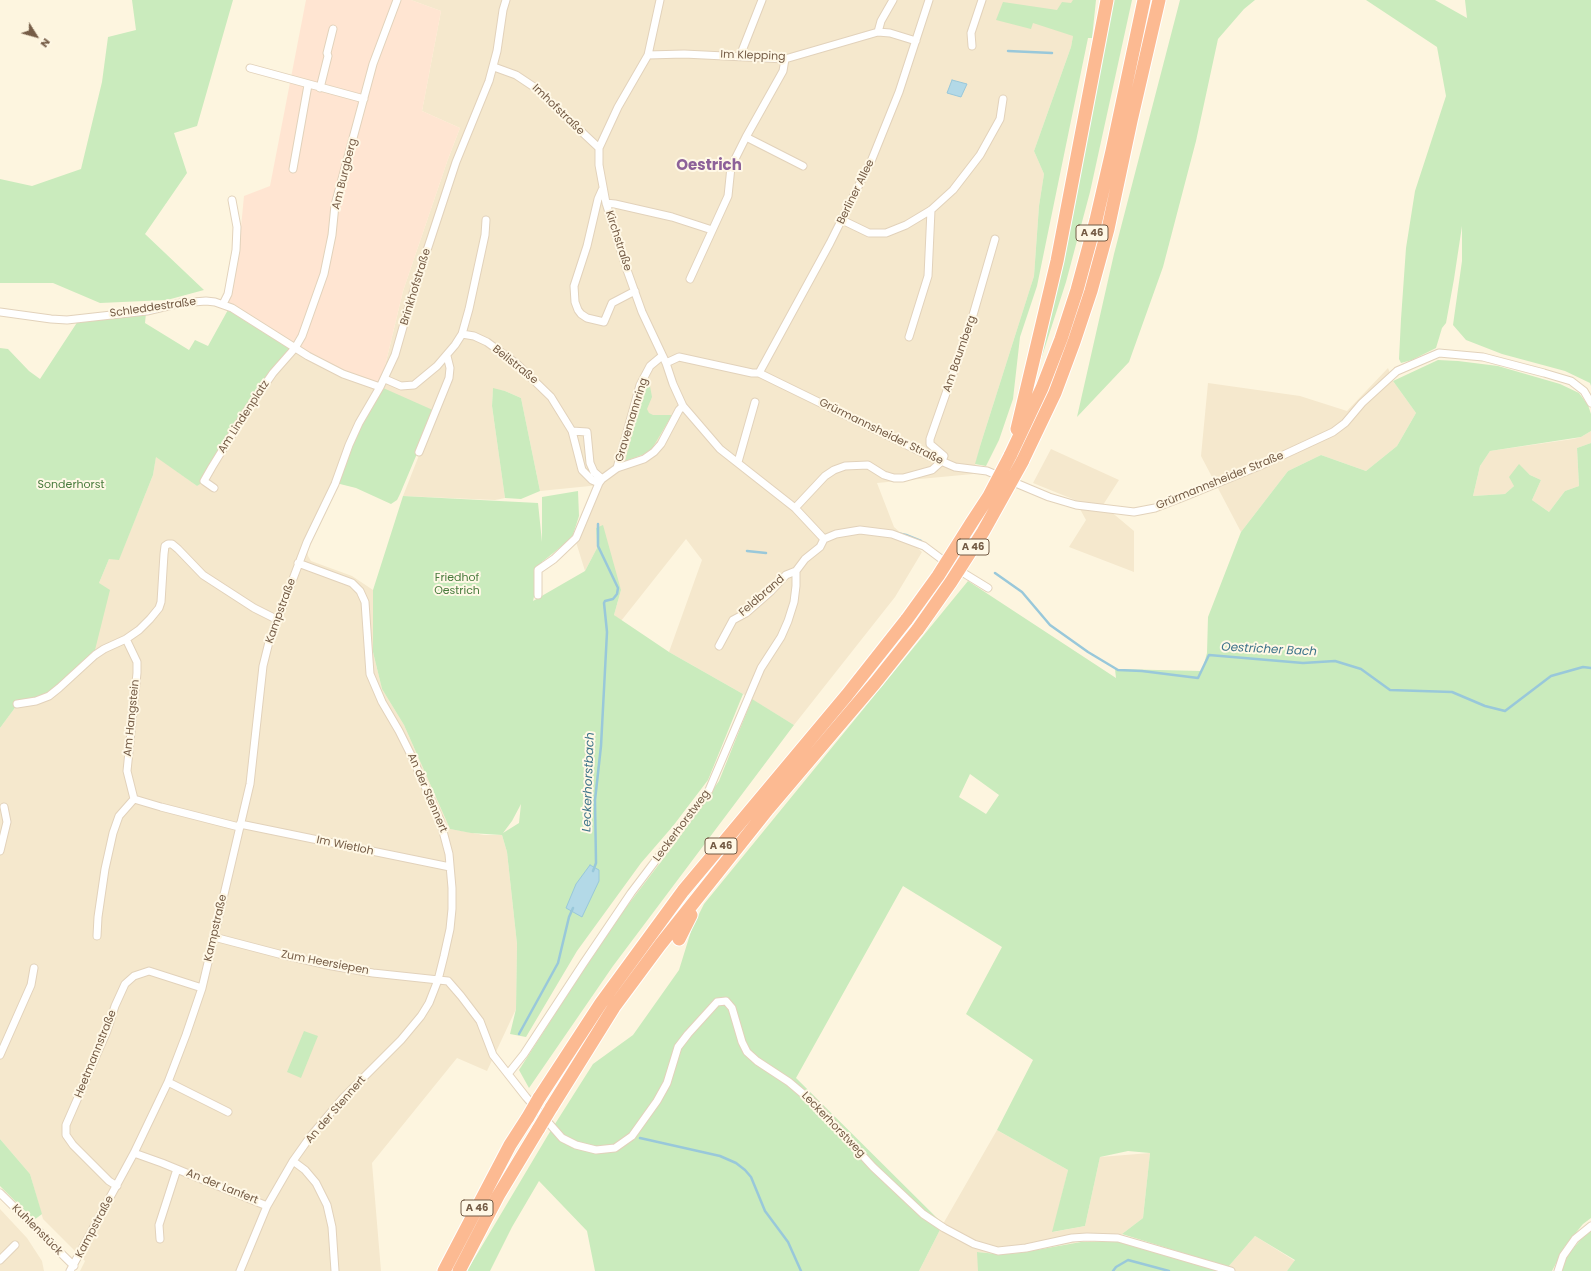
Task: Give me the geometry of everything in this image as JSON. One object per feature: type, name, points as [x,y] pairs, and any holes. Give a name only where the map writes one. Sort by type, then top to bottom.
[{"type":"highway","points":[[1010,456],[1024,404],[1057,261],[1107,0]]},
{"type":"highway","name":"A 46","points":[[444,1271],[510,1145],[601,1003],[683,891],[847,695],[907,619],[938,576],[989,496],[1010,456],[1042,388],[1061,339],[1077,290],[1096,220],[1112,151],[1144,0]]},
{"type":"highway","name":"A 46","points":[[459,1271],[498,1196],[569,1078],[614,1007],[717,872],[768,809],[875,683],[918,628],[951,582],[983,532],[1022,462],[1055,393],[1091,291],[1108,229],[1159,0]]},
{"type":"highway","points":[[679,939],[690,915],[717,872]]},
{"type":"highway","points":[[569,1078],[596,1051]]},
{"type":"highway","points":[[486,1174],[510,1145]]},
{"type":"street","name":"Am Burgberg","points":[[295,348],[302,336],[324,274],[332,235],[335,205],[373,64],[397,0]]},
{"type":"street","name":"Brinkhofstraße","points":[[298,564],[335,484],[349,445],[359,424],[385,379],[395,355],[411,299],[456,162],[494,66],[506,0]]},
{"type":"street","name":"Kirchstraße","points":[[660,0],[648,55],[616,110],[599,148],[599,165],[602,190],[635,291],[683,406],[720,449],[795,508],[824,539]]},
{"type":"street","points":[[740,56],[762,0]]},
{"type":"street","points":[[878,32],[893,0]]},
{"type":"street","name":"Berliner Allee","points":[[760,373],[842,220],[872,159],[898,92],[929,0]]},
{"type":"street","points":[[972,46],[971,33],[982,0]]},
{"type":"street","points":[[320,88],[328,56],[327,53],[332,29]]},
{"type":"street","name":"Im Klepping","points":[[648,55],[684,54],[785,59],[878,32],[890,33],[916,41]]},
{"type":"street","points":[[690,280],[728,196],[731,167],[783,70],[785,59]]},
{"type":"street","name":"Imhofstraße","points":[[494,66],[516,75],[534,87],[599,148]]},
{"type":"street","points":[[250,68],[364,99]]},
{"type":"street","points":[[293,169],[308,85]]},
{"type":"street","points":[[842,220],[869,233],[886,232],[906,225],[931,210],[963,179],[980,155],[1000,119],[1003,99]]},
{"type":"street","points":[[746,137],[803,166]]},
{"type":"street","points":[[602,190],[598,199],[588,246],[574,286],[575,302],[581,314],[587,318],[604,322],[612,302],[635,291]]},
{"type":"street","points":[[223,304],[228,294],[236,250],[237,227],[232,200]]},
{"type":"street","points":[[606,203],[659,214],[712,230]]},
{"type":"street","points":[[909,338],[928,276],[931,210]]},
{"type":"street","points":[[385,379],[401,386],[414,385],[447,356],[462,334],[477,277],[485,235],[486,220]]},
{"type":"street","name":"Am Baumberg","points":[[942,461],[944,456],[930,444],[930,439],[969,328],[995,240]]},
{"type":"street","name":"Schleddestraße","points":[[0,312],[67,320],[147,311],[194,302],[215,302],[232,308],[295,348],[343,374],[380,387]]},
{"type":"street","name":"Beilstraße","points":[[462,334],[474,336],[486,342],[517,364],[551,397],[572,431],[582,470],[592,480],[599,483]]},
{"type":"street","name":"Am Lindenplatz","points":[[214,488],[204,481],[212,467],[244,415],[273,373],[295,348]]},
{"type":"street","name":"Grürmannsheider Straße","points":[[666,364],[679,357],[752,373],[760,373],[927,455],[955,467],[987,471],[1049,497],[1076,505],[1134,512],[1161,506],[1264,464],[1333,432],[1345,424],[1362,403],[1397,370],[1439,353],[1483,357],[1572,381],[1584,391],[1591,403]]},
{"type":"street","points":[[420,452],[449,378],[450,368],[447,356]]},
{"type":"street","name":"Gravemannring","points":[[618,468],[640,385],[650,366],[662,356]]},
{"type":"street","points":[[738,462],[755,402]]},
{"type":"street","name":"Gravemannring","points":[[599,483],[618,468],[644,459],[654,452],[661,444],[679,410],[683,406]]},
{"type":"street","points":[[538,595],[538,570],[554,559],[576,538],[599,483],[590,464],[587,432],[572,431]]},
{"type":"street","points":[[795,508],[825,476],[834,470],[845,466],[868,465],[884,475],[894,478],[903,478],[932,470],[942,461]]},
{"type":"street","points":[[796,571],[805,559],[820,547],[824,539],[836,534],[860,530],[873,533],[892,534],[924,546],[948,564],[988,588]]},
{"type":"street","points":[[17,704],[36,701],[48,696],[104,649],[126,639],[139,630],[159,608],[162,596],[165,546],[168,544],[172,544],[178,549],[203,575],[254,608],[276,619]]},
{"type":"street","name":"Kampstraße","points":[[72,1268],[117,1186],[168,1082],[177,1061],[202,988],[252,775],[263,666],[276,619],[298,564]]},
{"type":"street","name":"An der Stennert","points":[[240,1271],[267,1206],[293,1161],[310,1136],[329,1114],[401,1040],[421,1016],[429,1003],[438,980],[451,922],[452,888],[446,838],[440,820],[412,757],[376,689],[370,674],[365,602],[360,591],[352,583],[298,564]]},
{"type":"street","name":"Feldbrand","points":[[719,646],[733,620],[746,613],[771,591],[786,575],[796,571]]},
{"type":"street","name":"Leckerhorstweg","points":[[508,1074],[524,1054],[631,893],[709,790],[761,668],[781,637],[788,621],[794,602],[796,571]]},
{"type":"street","name":"Am Hangstein","points":[[126,639],[136,662],[137,673],[127,771],[134,799]]},
{"type":"street","points":[[97,936],[98,917],[105,869],[113,833],[119,816],[134,799],[161,807],[240,825]]},
{"type":"street","points":[[0,851],[7,822],[4,807]]},
{"type":"street","name":"Im Wietloh","points":[[240,825],[450,867]]},
{"type":"street","name":"Zum Heersiepen","points":[[214,937],[332,966],[373,973],[438,980]]},
{"type":"street","points":[[0,1055],[31,986],[34,968]]},
{"type":"street","name":"Heetmannstraße","points":[[117,1186],[109,1181],[73,1145],[66,1135],[66,1125],[107,1031],[115,1006],[125,984],[134,976],[149,971],[202,988]]},
{"type":"street","name":"Leckerhorstweg","points":[[438,980],[448,981],[474,1012],[480,1021],[493,1055],[526,1097],[562,1138],[576,1145],[596,1150],[615,1148],[632,1136],[657,1101],[666,1083],[678,1047],[717,1002],[726,1001],[732,1008],[742,1042],[747,1052],[756,1061],[789,1082],[810,1100],[890,1183],[923,1214],[944,1228],[974,1244],[998,1251],[1026,1248],[1079,1238],[1118,1238],[1231,1271]]},
{"type":"street","points":[[168,1082],[228,1112]]},
{"type":"street","name":"An der Lanfert","points":[[134,1153],[267,1206]]},
{"type":"street","points":[[293,1161],[305,1170],[316,1183],[327,1205],[332,1227],[335,1271]]},
{"type":"street","name":"An der Lanfert","points":[[160,1239],[160,1225],[177,1169]]},
{"type":"street","name":"Kuhlenstück","points":[[0,1194],[72,1268]]},
{"type":"street","points":[[1558,1271],[1563,1256],[1575,1239],[1591,1226]]},
{"type":"street","points":[[0,1260],[15,1245]]},
{"type":"shaded area","points":[[306,0],[411,0],[441,11],[422,111],[460,128],[403,291],[380,387],[343,373],[225,304],[239,248],[244,196],[270,186]]},
{"type":"shaded area","points":[[411,0],[1080,0],[1071,47],[1034,151],[1044,174],[1039,206],[1034,276],[981,443],[973,474],[877,483],[894,527],[922,552],[895,597],[794,725],[669,652],[702,560],[686,539],[621,621],[614,615],[621,590],[596,528],[597,548],[585,571],[576,542],[600,485],[540,491],[521,398],[505,391],[493,389],[492,406],[505,498],[495,500],[403,496],[436,412],[380,387],[403,291],[460,128],[422,111],[441,11]]},
{"type":"shaded area","points":[[296,349],[380,388],[306,540],[308,556],[311,561],[352,576],[373,590],[373,652],[382,689],[404,725],[450,829],[484,835],[502,835],[507,852],[517,944],[516,1009],[487,1071],[457,1058],[372,1163],[381,1271],[80,1271],[85,1261],[43,1219],[30,1174],[0,1139],[0,728],[17,705],[94,654],[99,583],[109,559],[119,559],[153,475],[156,456],[197,486],[258,397]]},
{"type":"shaded area","points":[[1388,368],[1393,381],[1416,413],[1397,446],[1366,471],[1321,455],[1288,471],[1241,532],[1201,456],[1208,383],[1300,396],[1347,411]]},
{"type":"shaded area","points":[[1591,431],[1591,443],[1577,448],[1579,486],[1565,491],[1549,512],[1532,500],[1541,480],[1530,475],[1519,465],[1514,486],[1505,494],[1473,496],[1480,466],[1490,451],[1573,439],[1581,437]]},
{"type":"shaded area","points":[[1051,449],[1119,480],[1103,505],[1134,531],[1134,572],[1069,547],[1086,520],[1075,500],[1033,483]]},
{"type":"shaded area","points":[[997,1130],[1068,1170],[1053,1232],[1085,1226],[1100,1157],[1150,1153],[1143,1218],[1122,1234],[1019,1253],[997,1254],[978,1252],[978,1271],[919,1271],[943,1224]]},
{"type":"shaded area","points":[[0,1209],[27,1238],[42,1261],[44,1271],[0,1271]]},
{"type":"shaded area","points":[[1255,1236],[1295,1261],[1287,1271],[1230,1271],[1228,1267]]},
{"type":"green space","points":[[132,0],[233,0],[197,126],[174,133],[187,173],[145,234],[204,290],[167,300],[100,303],[53,283],[0,283],[0,179],[32,186],[81,169],[102,82],[108,37],[136,30]]},
{"type":"green space","points":[[1073,0],[1096,0],[1092,38],[1088,38],[1037,286],[1020,337],[1013,399],[999,440],[986,466],[975,464],[1034,276],[1039,206],[1044,174],[1034,151],[1071,47],[1073,36],[1033,23],[1031,29],[996,20],[1003,2],[1057,10],[1062,2],[1071,3]]},
{"type":"green space","points":[[1114,0],[1132,0],[1090,192],[1066,282],[1035,378]]},
{"type":"green space","points":[[1180,0],[1255,0],[1244,9],[1218,39],[1196,141],[1163,267],[1129,362],[1077,417],[1114,254]]},
{"type":"green space","points":[[1366,0],[1435,0],[1467,18],[1465,0],[1591,0],[1591,386],[1590,383],[1565,371],[1502,354],[1466,340],[1453,325],[1462,261],[1462,226],[1446,323],[1442,328],[1436,348],[1412,360],[1401,363],[1399,359],[1406,248],[1415,191],[1446,96],[1437,47]]},
{"type":"green space","name":"Sonderhorst","points":[[229,308],[294,348],[285,357],[203,482],[197,486],[156,457],[153,475],[119,560],[109,559],[99,583],[110,590],[94,654],[49,695],[17,705],[0,728],[0,348],[8,349],[29,371],[40,379],[78,321],[146,313],[145,323],[189,350],[195,340],[208,346]]},
{"type":"green space","points":[[1438,360],[1498,366],[1560,384],[1579,393],[1588,405],[1591,414],[1591,431],[1581,437],[1490,451],[1480,466],[1473,496],[1505,494],[1514,486],[1509,477],[1519,464],[1530,475],[1541,480],[1532,500],[1549,512],[1565,491],[1579,486],[1577,448],[1591,443],[1591,1218],[1583,1224],[1565,1246],[1552,1271],[1287,1271],[1295,1260],[1255,1236],[1228,1267],[1122,1234],[1143,1218],[1150,1153],[1128,1151],[1100,1157],[1085,1226],[1052,1232],[1068,1170],[997,1130],[1033,1060],[966,1014],[1002,947],[903,886],[796,1078],[943,1224],[919,1271],[595,1271],[587,1231],[539,1181],[512,1227],[490,1271],[467,1271],[548,1135],[593,1064],[633,1035],[679,970],[692,928],[704,904],[968,581],[1116,678],[1115,669],[1202,671],[1207,653],[1208,617],[1241,532],[1288,471],[1321,455],[1366,471],[1397,446],[1416,413],[1393,381]],"holes":[[[970,774],[999,795],[986,814],[959,797]]]},
{"type":"green space","points":[[650,386],[652,397],[647,409],[649,413],[653,415],[672,415],[650,452],[625,461],[644,388]]},
{"type":"green space","points":[[381,387],[435,411],[400,494],[397,500],[391,504],[356,488],[336,483],[350,446]]},
{"type":"green space","points":[[493,388],[505,391],[521,398],[540,491],[521,499],[505,498],[492,406]]},
{"type":"green space","name":"Friedhof Oestrich","points":[[578,491],[579,516],[572,538],[542,562],[533,601],[585,571],[597,548],[596,528],[603,525],[621,590],[614,615],[669,652],[743,694],[708,780],[673,826],[641,863],[577,951],[526,1037],[510,1034],[516,1009],[517,944],[507,852],[502,835],[471,833],[450,829],[404,725],[382,689],[373,652],[373,590],[403,496],[538,503],[542,542],[542,497]],"holes":[[[521,804],[519,823],[503,833],[512,821]]]},
{"type":"green space","points":[[752,699],[794,725],[613,966],[529,1088],[519,1070],[611,927],[676,842],[719,781]]},
{"type":"green space","points":[[304,1031],[318,1036],[301,1078],[287,1072]]},
{"type":"green space","points":[[0,1139],[30,1174],[42,1214],[34,1220],[0,1186]]},
{"type":"green space","points":[[1591,1230],[1591,1271],[1561,1271],[1566,1257]]},
{"type":"green space","points":[[1119,1241],[1221,1271],[978,1271],[977,1252],[997,1254],[1019,1253],[1081,1242]]},
{"type":"water","points":[[952,80],[967,84],[961,97],[947,93]]},
{"type":"water","points":[[590,865],[599,870],[599,881],[582,917],[566,908],[576,884]]},
{"type":"waterway","points":[[1008,51],[1052,53]]},
{"type":"waterway","name":"Leckerhorstbach","points":[[593,871],[596,863],[595,800],[601,746],[607,632],[604,603],[605,601],[613,599],[617,594],[618,588],[598,546],[598,524]]},
{"type":"waterway","name":"Oestricher Bach","points":[[897,533],[921,541]]},
{"type":"waterway","name":"Oestricher Bach","points":[[747,551],[766,553]]},
{"type":"waterway","name":"Oestricher Bach","points":[[995,573],[1022,592],[1050,625],[1088,652],[1118,670],[1142,671],[1198,678],[1209,655],[1303,663],[1335,661],[1361,669],[1390,690],[1452,692],[1485,706],[1505,711],[1551,676],[1583,667],[1591,668]]},
{"type":"waterway","name":"Leckerhorstbach","points":[[519,1034],[558,963],[569,917],[573,908]]},
{"type":"waterway","name":"Leckerhorstbach","points":[[640,1138],[720,1156],[736,1163],[745,1170],[751,1177],[765,1211],[788,1242],[801,1271]]},
{"type":"waterway","name":"Leckerhorstbach","points":[[1113,1271],[1116,1267],[1128,1260],[1169,1271]]},
{"type":"district","name":"Oestrich","points":[[709,166]]}]
